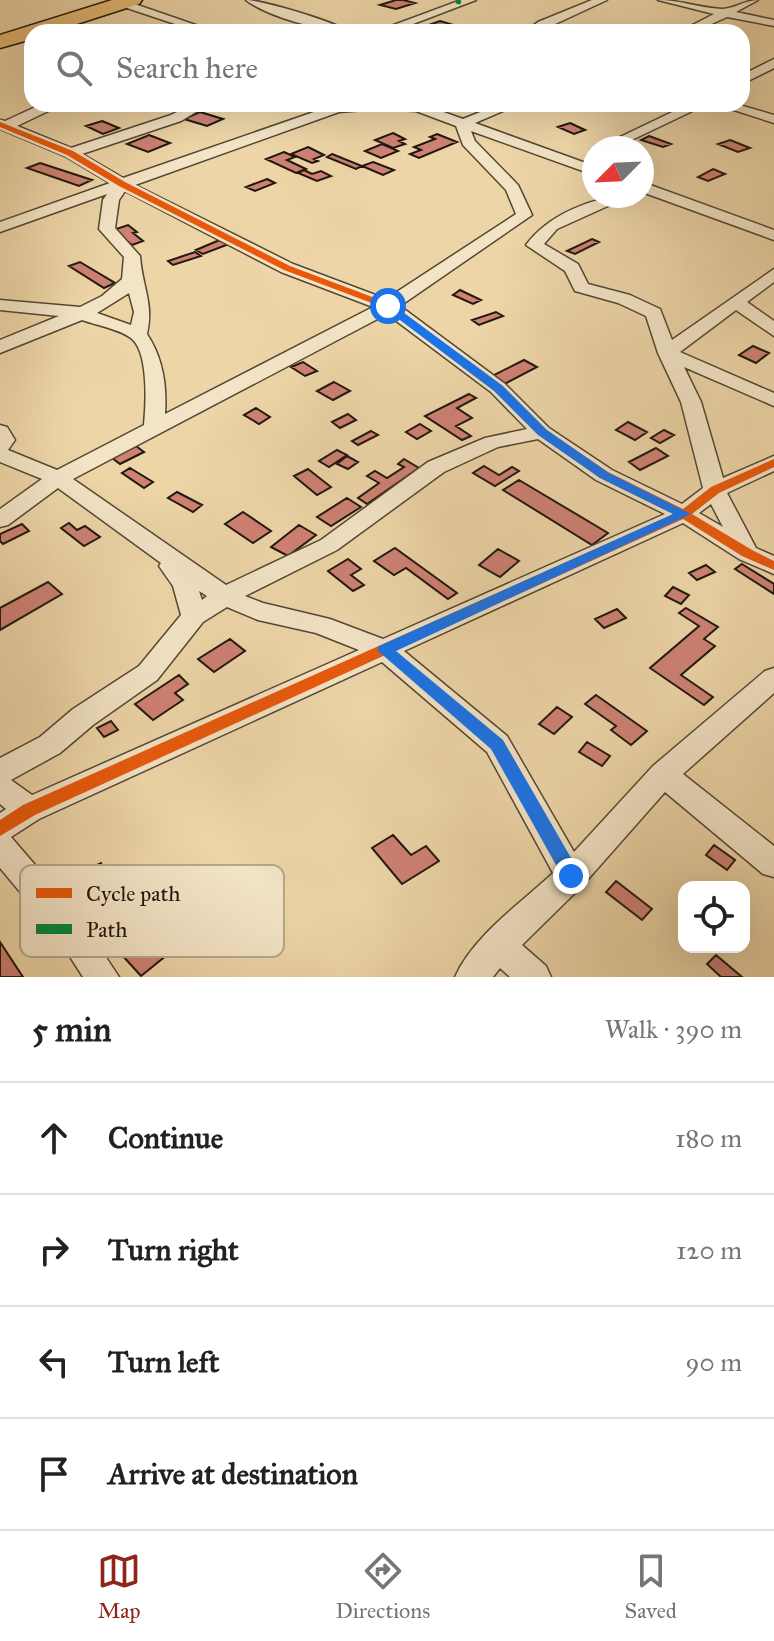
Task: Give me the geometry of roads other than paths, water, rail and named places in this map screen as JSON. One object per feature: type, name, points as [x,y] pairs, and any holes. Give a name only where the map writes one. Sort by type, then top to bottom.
[{"type":"highway","points":[[52,24],[123,3]]},
{"type":"highway","points":[[0,42],[24,33]]},
{"type":"street","points":[[123,3],[151,0]]},
{"type":"street","points":[[251,0],[274,11],[317,24]]},
{"type":"street","points":[[404,24],[471,0]]},
{"type":"street","points":[[542,24],[602,0]]},
{"type":"street","points":[[663,0],[774,23]]},
{"type":"street","points":[[700,24],[753,0]]},
{"type":"street","points":[[123,3],[186,24]]},
{"type":"street","points":[[750,76],[774,63]]},
{"type":"street","points":[[3,125],[31,112]]},
{"type":"street","points":[[70,153],[187,112]]},
{"type":"street","points":[[0,227],[322,112]]},
{"type":"street","points":[[431,112],[582,167]]},
{"type":"street","points":[[462,124],[491,112]]},
{"type":"street","points":[[630,136],[683,112]]},
{"type":"street","points":[[750,112],[774,119]]},
{"type":"street","points":[[481,116],[504,139]]},
{"type":"street","points":[[462,124],[468,142],[513,188],[524,215],[551,226]]},
{"type":"street","points":[[3,125],[70,153],[122,184],[287,268],[388,306],[498,388],[542,432],[604,475],[684,514],[774,566]]},
{"type":"street","points":[[571,163],[582,158]]},
{"type":"street","points":[[122,184],[111,200],[107,229],[132,256],[133,277],[143,312],[138,334]]},
{"type":"street","points":[[654,191],[774,235]]},
{"type":"street","points":[[594,208],[551,226],[534,245],[572,268],[581,287],[624,299],[654,313],[667,353],[691,402],[715,490],[747,553]]},
{"type":"street","points":[[0,520],[58,478],[388,306],[524,215]]},
{"type":"street","points":[[667,353],[702,322],[737,303],[774,274]]},
{"type":"street","points":[[8,343],[81,313],[125,289],[133,277]]},
{"type":"street","points":[[737,303],[774,330]]},
{"type":"street","points":[[0,305],[81,313],[138,334],[148,350],[157,393],[154,426]]},
{"type":"street","points":[[0,317],[14,327],[8,343]]},
{"type":"street","points":[[667,353],[774,400]]},
{"type":"street","points":[[0,431],[5,440],[0,446]]},
{"type":"street","points":[[0,772],[50,745],[83,717],[148,673],[194,616],[251,581],[329,545],[436,467],[492,442],[542,432]]},
{"type":"street","points":[[0,454],[58,478],[225,597],[258,611],[321,625],[385,650],[497,744],[571,876]]},
{"type":"street","points":[[0,829],[29,810],[684,514],[715,490],[774,463]]},
{"type":"street","points":[[162,554],[185,584],[194,616]]},
{"type":"street","points":[[472,977],[499,945],[571,876],[663,774],[774,678]]},
{"type":"street","points":[[663,774],[774,864]]},
{"type":"street","points":[[0,788],[29,810]]},
{"type":"street","points":[[0,846],[20,870]]},
{"type":"street","points":[[499,945],[534,977]]},
{"type":"street","points":[[89,957],[102,977]]}]
